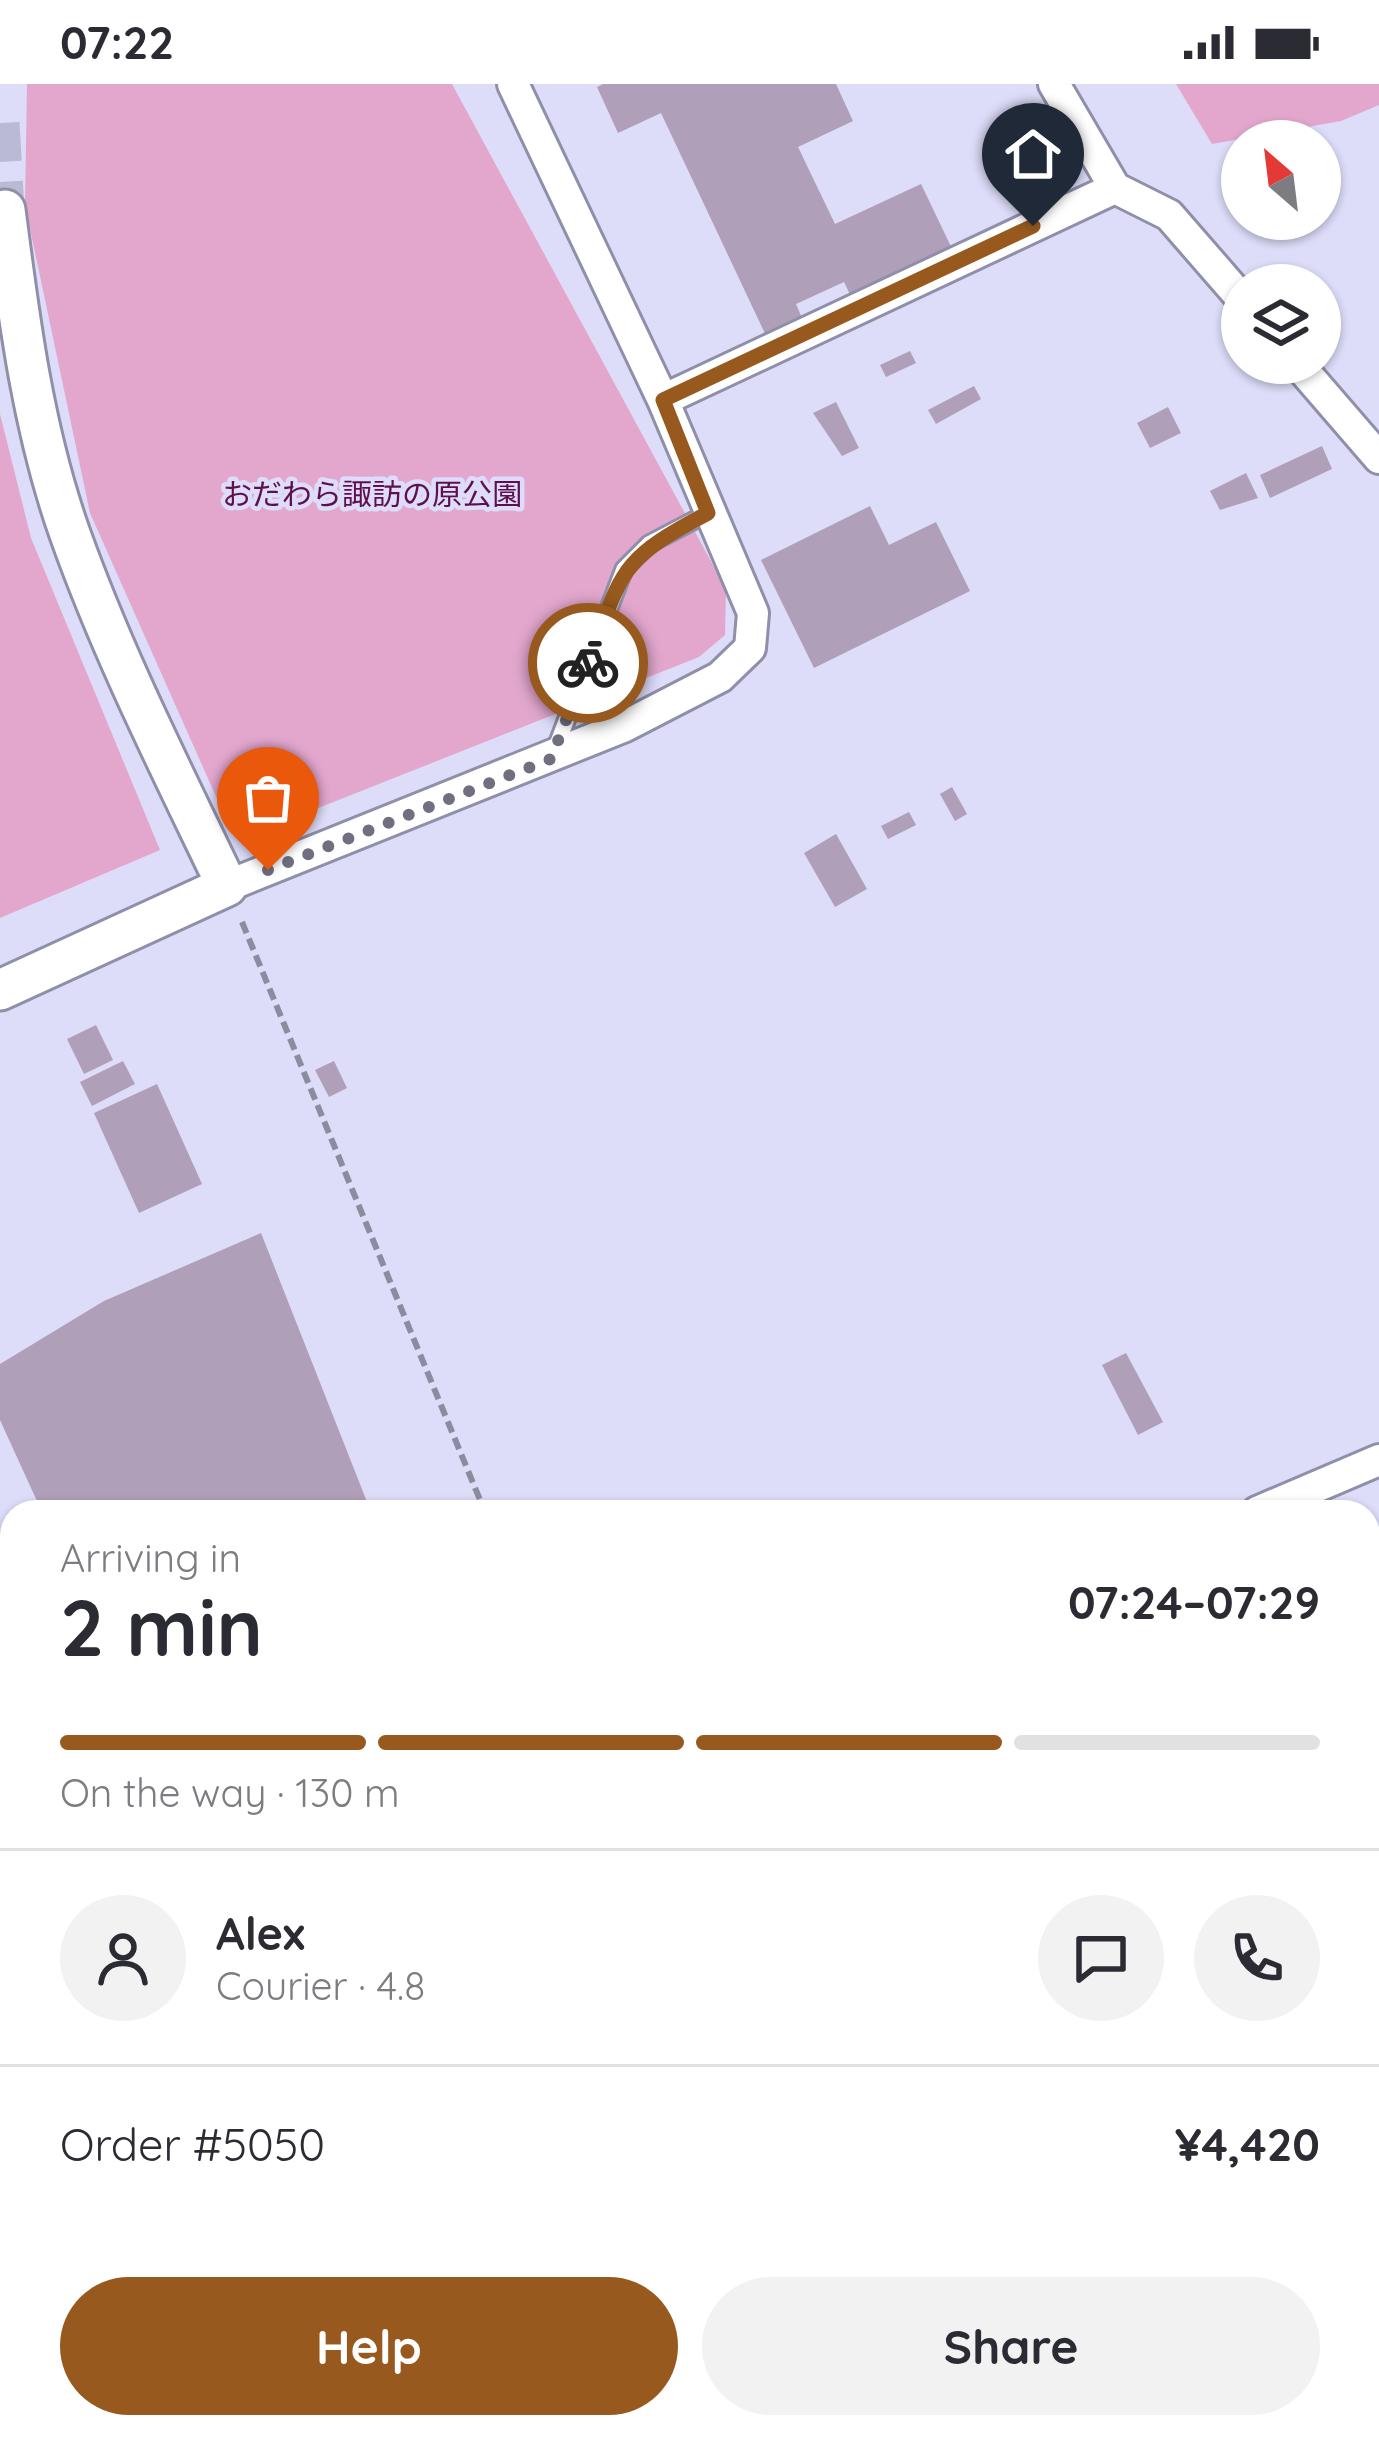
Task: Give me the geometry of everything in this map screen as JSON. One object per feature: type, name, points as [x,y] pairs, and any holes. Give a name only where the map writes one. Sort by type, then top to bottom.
[{"type":"street","points":[[0,990],[227,886],[551,759],[720,677],[750,648],[753,613],[663,400],[513,84]]},
{"type":"street","points":[[1054,84],[1115,188],[1169,215],[1221,275]]},
{"type":"street","points":[[663,400],[1115,188]]},
{"type":"street","points":[[5,210],[25,367],[69,532],[162,752],[227,886]]},
{"type":"street","points":[[1315,384],[1379,458]]},
{"type":"street","points":[[1285,1500],[1379,1460]]},
{"type":"lane","points":[[551,759],[624,569],[649,544],[708,513]]},
{"type":"path","points":[[227,886],[480,1500]]},
{"type":"green space","name":"おだわら諏訪の原公園","points":[[27,84],[452,84],[726,589],[725,635],[699,657],[273,826],[230,828],[90,513],[25,205]]},
{"type":"green space","points":[[1176,84],[1379,84],[1379,105],[1341,121],[1221,120],[1221,142],[1212,144]]},
{"type":"green space","points":[[0,414],[31,538],[160,850],[0,918]]},
{"type":"building","points":[[836,84],[853,121],[798,147],[835,224],[921,184],[956,257],[855,305],[844,282],[796,304],[805,325],[769,342],[661,113],[618,133],[597,87]]},
{"type":"building","points":[[910,351],[916,363],[886,377],[880,365]]},
{"type":"building","points":[[974,386],[981,399],[936,424],[928,410]]},
{"type":"building","points":[[836,402],[859,448],[842,456],[813,413]]},
{"type":"building","points":[[1168,407],[1181,433],[1150,448],[1137,423]]},
{"type":"building","points":[[1322,446],[1332,469],[1270,498],[1260,475]]},
{"type":"building","points":[[1246,473],[1258,498],[1220,510],[1210,491]]},
{"type":"building","points":[[870,506],[889,545],[936,522],[970,591],[814,668],[761,560]]},
{"type":"building","points":[[952,787],[967,814],[955,821],[940,794]]},
{"type":"building","points":[[909,812],[916,825],[888,839],[881,826]]},
{"type":"building","points":[[836,834],[867,889],[835,907],[804,853]]},
{"type":"building","points":[[96,1025],[113,1060],[84,1074],[67,1039]]},
{"type":"building","points":[[123,1061],[135,1084],[92,1106],[80,1082]]},
{"type":"building","points":[[334,1061],[347,1088],[329,1097],[315,1070]]},
{"type":"building","points":[[157,1084],[202,1184],[139,1213],[94,1113]]},
{"type":"building","points":[[261,1233],[366,1500],[37,1500],[0,1420],[0,1364],[104,1301]]},
{"type":"building","points":[[1126,1353],[1163,1422],[1138,1435],[1102,1365]]},
{"type":"tunnel","points":[[0,123],[5,210]]},
{"type":"way so far","points":[[268,870],[551,759],[588,663]]},
{"type":"route","points":[[588,663],[624,569],[649,544],[708,513],[663,400],[1033,226]]}]
